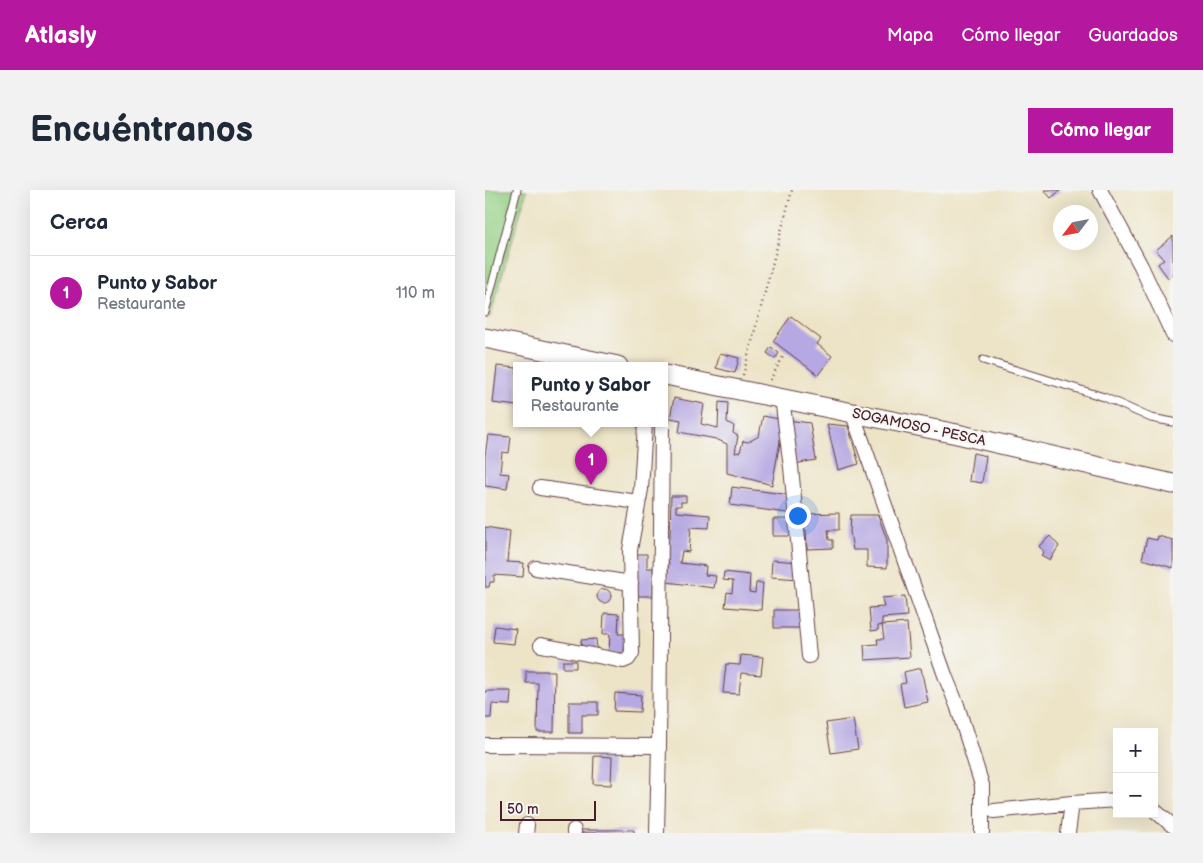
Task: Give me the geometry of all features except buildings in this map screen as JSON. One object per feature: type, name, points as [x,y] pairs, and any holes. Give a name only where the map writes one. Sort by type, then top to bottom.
[{"type":"main road","points":[[485,338],[599,362]]},
{"type":"main road","name":"SOGAMOSO - PESCA","points":[[668,376],[966,436],[1173,484]]},
{"type":"street","points":[[1101,190],[1141,266],[1173,335]]},
{"type":"street","points":[[774,397],[791,467],[809,656]]},
{"type":"street","points":[[852,412],[972,752],[981,785],[982,833]]},
{"type":"street","points":[[541,645],[623,661],[628,659],[632,652],[631,550],[641,488],[645,427]]},
{"type":"street","points":[[657,833],[661,427]]},
{"type":"street","points":[[541,488],[639,502]]},
{"type":"street","points":[[536,568],[631,584]]},
{"type":"street","points":[[485,745],[659,746]]},
{"type":"street","points":[[994,811],[1113,800]]},
{"type":"street","points":[[1068,833],[1072,803]]},
{"type":"street","points":[[1158,813],[1173,826]]},
{"type":"lane","points":[[485,312],[517,190]]},
{"type":"lane","points":[[983,360],[1104,397],[1151,418],[1173,422]]},
{"type":"path","points":[[744,372],[793,190]]},
{"type":"path","points":[[774,397],[771,377],[785,356]]},
{"type":"green space","points":[[485,190],[527,190],[490,317],[485,315]]},
{"type":"place","name":"Punto y Sabor","points":[[591,485]]}]
